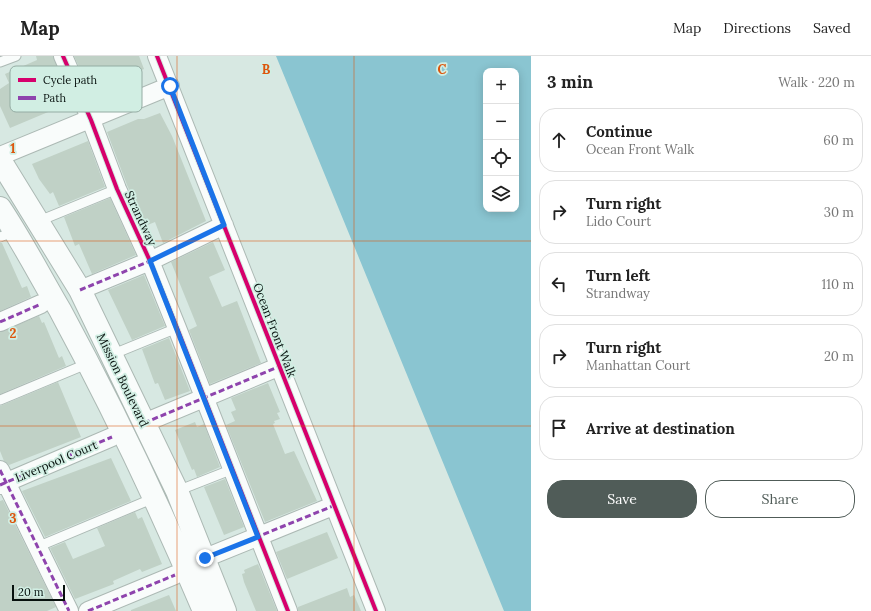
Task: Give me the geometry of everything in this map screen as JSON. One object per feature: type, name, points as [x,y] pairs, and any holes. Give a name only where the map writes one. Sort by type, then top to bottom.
[{"type":"main road","name":"Mission Boulevard","points":[[0,160],[80,290],[177,491],[225,611]]},
{"type":"main road","name":"Mission Boulevard","points":[[0,208],[7,234],[89,363],[154,498],[204,611]]},
{"type":"street","name":"Strandway","points":[[63,56],[67,66]]},
{"type":"street","name":"Ocean Front Walk","points":[[157,56],[170,86],[278,367],[376,611]]},
{"type":"street","points":[[142,98],[170,86]]},
{"type":"street","name":"Strandway","points":[[88,112],[117,189],[150,261],[177,328],[258,537],[284,610]]},
{"type":"street","points":[[0,156],[110,112]]},
{"type":"street","points":[[80,290],[150,261],[224,225]]},
{"type":"street","points":[[0,322],[41,304]]},
{"type":"street","points":[[144,423],[278,367]]},
{"type":"street","name":"Liverpool Court","points":[[2,479],[112,437]]},
{"type":"street","points":[[2,479],[69,611]]},
{"type":"street","points":[[205,558],[333,506]]},
{"type":"street","points":[[88,611],[176,575]]},
{"type":"lane","points":[[0,62],[16,56]]},
{"type":"lane","points":[[38,221],[117,189]]},
{"type":"lane","points":[[111,356],[177,328]]},
{"type":"lane","points":[[0,400],[89,363]]},
{"type":"lane","points":[[177,491],[232,469]]},
{"type":"lane","points":[[37,547],[154,498]]},
{"type":"water","points":[[276,56],[531,56],[531,611],[504,611]]},
{"type":"building","points":[[36,56],[53,56],[57,66],[23,66],[37,60]]},
{"type":"building","points":[[74,56],[139,56],[144,69],[142,70],[142,66],[79,66]]},
{"type":"building","points":[[10,72],[10,112],[48,112],[10,128],[0,106],[0,89],[9,83],[5,74]]},
{"type":"building","points":[[160,113],[172,136],[206,221],[163,243],[155,222],[145,226],[127,185],[107,132],[138,119],[144,119]]},
{"type":"building","points":[[88,141],[105,187],[59,206],[53,192],[50,194],[39,179],[32,164]]},
{"type":"building","points":[[110,198],[136,255],[92,274],[79,244],[75,246],[64,217]]},
{"type":"building","points":[[213,242],[225,270],[209,277],[222,307],[237,301],[261,363],[210,384],[189,330],[197,326],[171,262]]},
{"type":"building","points":[[0,243],[2,243],[22,288],[27,286],[31,297],[0,311]]},
{"type":"building","points":[[144,275],[165,326],[132,340],[108,290]]},
{"type":"building","points":[[39,316],[42,323],[44,322],[59,358],[62,356],[66,366],[0,394],[0,332]]},
{"type":"building","points":[[169,338],[190,391],[165,400],[158,383],[155,384],[142,349]]},
{"type":"building","points":[[58,382],[81,437],[9,465],[4,461],[0,451],[0,406]]},
{"type":"building","points":[[268,383],[280,412],[277,413],[280,419],[274,421],[275,423],[273,424],[285,454],[294,451],[317,501],[265,522],[226,425],[235,421],[231,412],[236,410],[231,398]]},
{"type":"building","points":[[195,422],[197,427],[204,424],[220,467],[197,477],[194,469],[192,470],[175,430]]},
{"type":"building","points":[[111,458],[131,501],[45,537],[22,491]]},
{"type":"building","points":[[225,479],[244,527],[224,535],[204,487]]},
{"type":"building","points":[[3,500],[56,607],[47,611],[0,611],[0,501]]},
{"type":"building","points":[[135,512],[138,519],[142,517],[162,564],[142,572],[140,569],[113,581],[114,584],[75,599],[50,548],[65,542],[73,559],[105,546],[97,528]]},
{"type":"building","points":[[327,532],[338,558],[287,579],[276,552]]},
{"type":"building","points":[[258,564],[277,611],[256,611],[244,582],[242,574],[245,573],[244,570]]},
{"type":"building","points":[[347,588],[350,597],[354,595],[361,611],[298,611],[298,607]]},
{"type":"building","points":[[169,595],[176,611],[131,611],[131,610]]},
{"type":"marked path","points":[[80,290],[150,261],[224,225]]},
{"type":"marked path","points":[[0,322],[41,304]]},
{"type":"marked path","points":[[144,423],[278,367]]},
{"type":"marked path","points":[[0,485],[112,437]]},
{"type":"marked path","points":[[0,470],[69,611]]},
{"type":"marked path","points":[[205,558],[333,506]]},
{"type":"marked path","points":[[88,611],[175,575]]},
{"type":"cycle path","points":[[63,56],[67,66]]},
{"type":"cycle path","points":[[157,56],[376,611]]},
{"type":"cycle path","points":[[88,112],[117,189],[150,261],[177,328],[288,611]]},
{"type":"route","points":[[170,86],[224,225],[150,261],[258,537],[205,558]]}]
